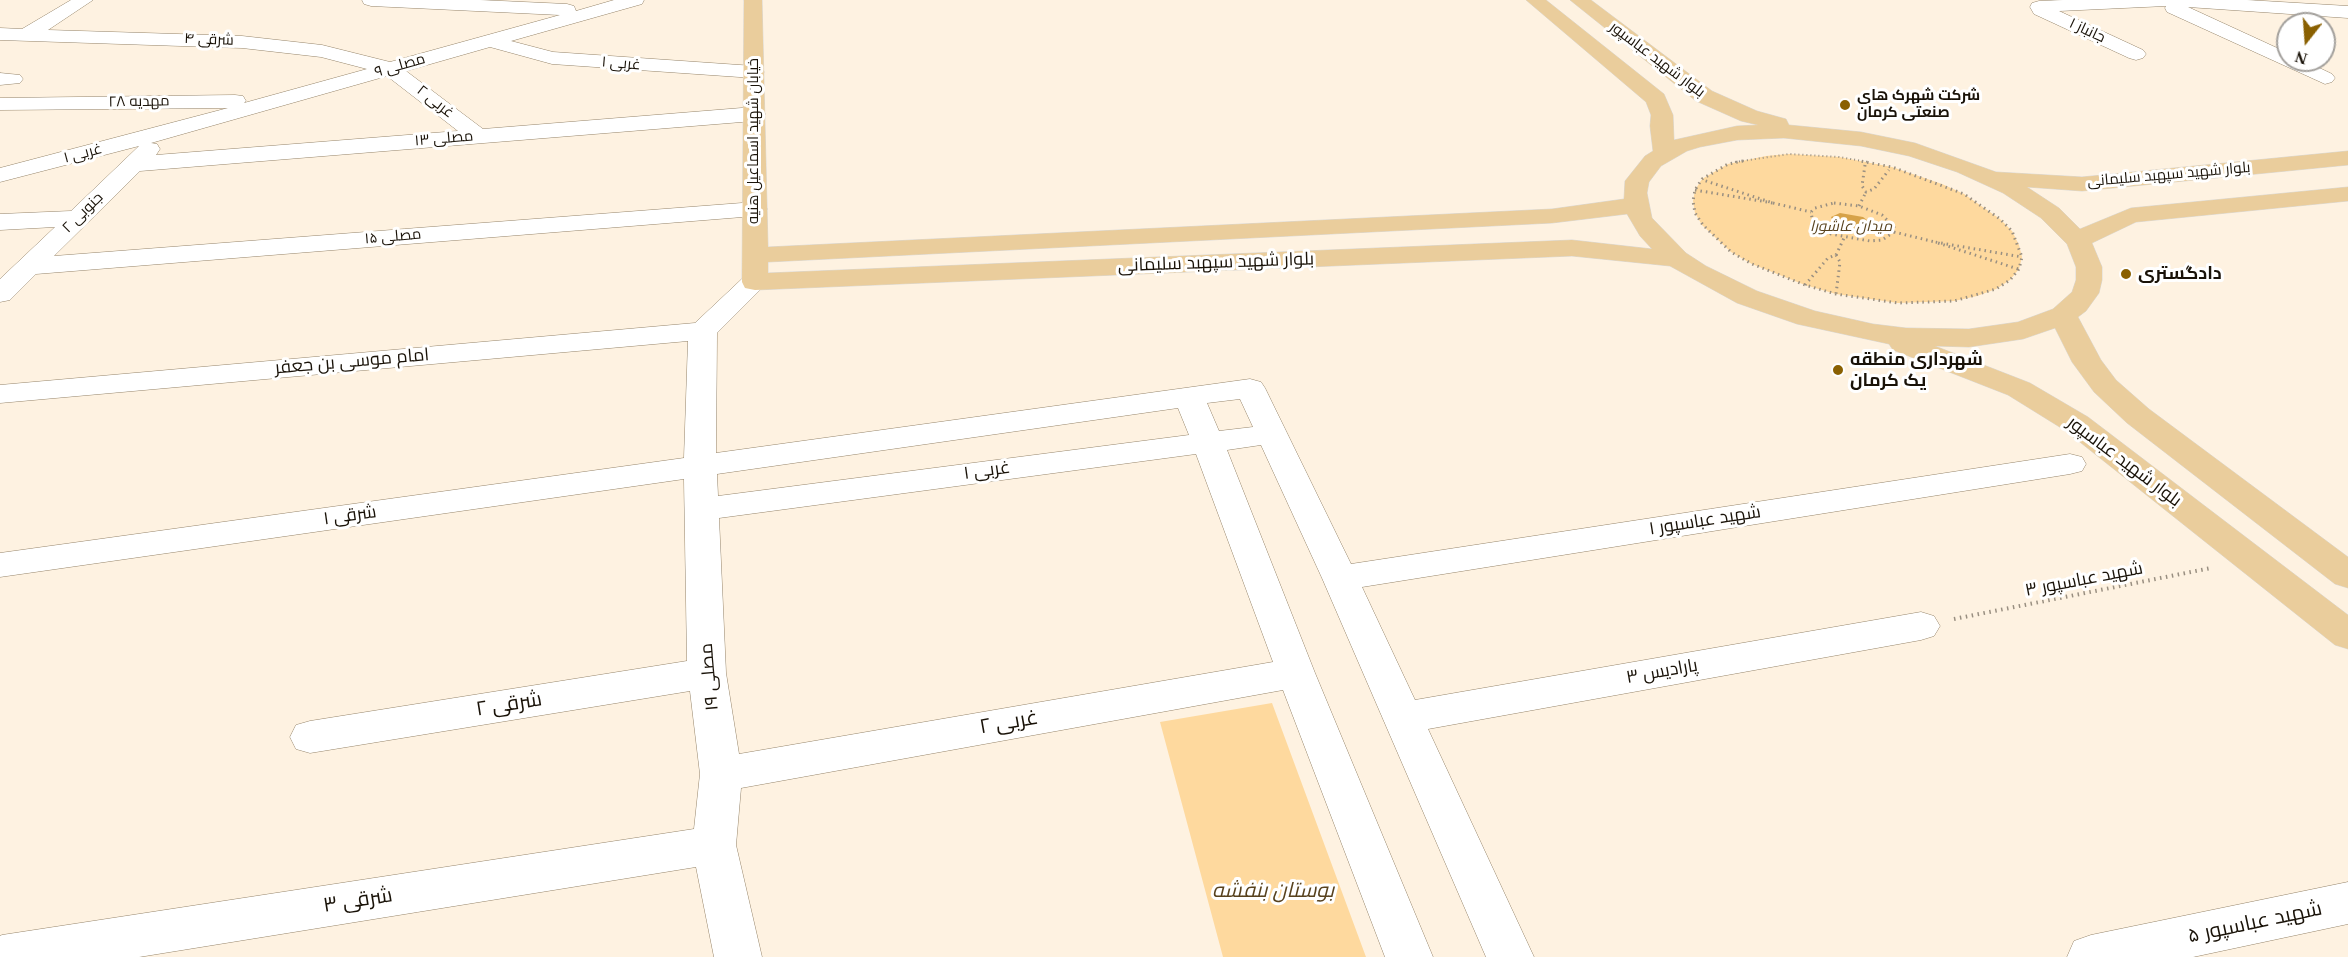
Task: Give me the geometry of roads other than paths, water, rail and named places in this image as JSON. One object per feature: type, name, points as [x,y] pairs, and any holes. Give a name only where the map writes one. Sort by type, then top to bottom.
[{"type":"main road","name":"خیابان شهید اسماعیل هنیه","points":[[753,0],[755,269]]},
{"type":"main road","name":"بلوار شهید عباسپور","points":[[1535,0],[1656,99],[1662,115],[1661,126],[1665,153]]},
{"type":"main road","name":"بلوار شهید عباسپور","points":[[1579,0],[1704,96],[1749,116],[1809,132]]},
{"type":"main road","points":[[1760,132],[1809,132],[1861,139],[1915,150],[1989,177],[2012,188],[2050,213],[2077,240],[2085,253],[2089,280],[2081,299],[2063,315],[2024,330],[1998,335],[1939,338],[1873,333],[1776,309],[1720,285],[1677,259],[1649,231],[1636,205],[1637,181],[1653,161],[1665,153],[1679,146],[1716,136],[1760,132]]},
{"type":"main road","name":"بلوار شهید سپهبد سلیمانی","points":[[1989,177],[2082,184],[2348,158]]},
{"type":"main road","name":"بلوار شهید سپهبد سلیمانی","points":[[2077,240],[2131,215],[2348,194]]},
{"type":"main road","name":"بلوار شهید سپهبد سلیمانی","points":[[755,269],[1552,216],[1636,205]]},
{"type":"main road","name":"بلوار شهید سپهبد سلیمانی","points":[[755,269],[1572,248],[1677,259]]},
{"type":"main road","points":[[2063,315],[2087,362],[2113,394],[2138,416],[2348,575]]},
{"type":"main road","name":"بلوار شهید عباسپور","points":[[1873,333],[2019,389],[2077,424],[2348,635]]},
{"type":"street","points":[[0,49],[84,0]]},
{"type":"street","points":[[371,0],[594,12]]},
{"type":"street","name":"مصلی ۹","points":[[165,132],[635,0]]},
{"type":"street","points":[[2157,0],[2348,12]]},
{"type":"street","points":[[2157,0],[2325,78]]},
{"type":"street","name":"جانباز ۱","points":[[2136,54],[2041,10],[2039,7],[2157,0]]},
{"type":"street","points":[[2203,3],[2276,35]]},
{"type":"street","name":"۴ شرقی","points":[[0,34],[242,42],[322,51],[391,69]]},
{"type":"street","points":[[455,35],[481,43]]},
{"type":"street","points":[[116,56],[144,38]]},
{"type":"street","name":"۱ غربی","points":[[481,43],[552,58],[754,72]]},
{"type":"street","name":"۲ غربی","points":[[391,69],[478,136]]},
{"type":"street","name":"مهدیه ۲۸","points":[[0,104],[277,101]]},
{"type":"street","name":"مصلی ۱۳","points":[[134,164],[754,114]]},
{"type":"street","name":"۱ غربی","points":[[0,175],[165,132]]},
{"type":"street","name":"جنوبی ۲","points":[[0,294],[165,132]]},
{"type":"street","name":"مصلی ۱۵","points":[[31,266],[755,209]]},
{"type":"street","points":[[0,222],[78,218]]},
{"type":"street","points":[[704,331],[755,269]]},
{"type":"street","name":"امام موسی بن جعفر","points":[[0,394],[704,331]]},
{"type":"street","name":"مصلی ۱۹","points":[[704,331],[700,466],[707,673],[721,774],[714,845],[738,957]]},
{"type":"street","points":[[700,466],[1250,388],[1340,578],[1510,957]]},
{"type":"street","points":[[1188,396],[1409,957]]},
{"type":"street","name":"۱ غربی","points":[[701,509],[1272,434]]},
{"type":"street","name":"شهید عباسپور ۱","points":[[1340,578],[2070,464]]},
{"type":"street","name":"شرقی ۱","points":[[0,565],[700,466]]},
{"type":"street","name":"پارادیس ۳","points":[[1403,718],[1921,626]]},
{"type":"street","name":"۲ شرقی","points":[[310,736],[707,673]]},
{"type":"street","name":"۲ غربی","points":[[721,774],[1296,673]]},
{"type":"street","name":"۳ شرقی","points":[[2,957],[714,845]]},
{"type":"street","name":"شهید عباسپور ۵","points":[[2091,957],[2348,903]]},
{"type":"place","name":"شرکت شهرک های صنعتی کرمان","points":[[1845,105]]},
{"type":"place","name":"دادگستری","points":[[2126,274]]},
{"type":"place","name":"شهرداری منطقه یک کرمان","points":[[1838,370]]},
{"type":"park label","name":"میدان عاشورا","points":[[1851,227]]},
{"type":"park label","name":"بوستان بنفشه","points":[[1273,891]]}]
